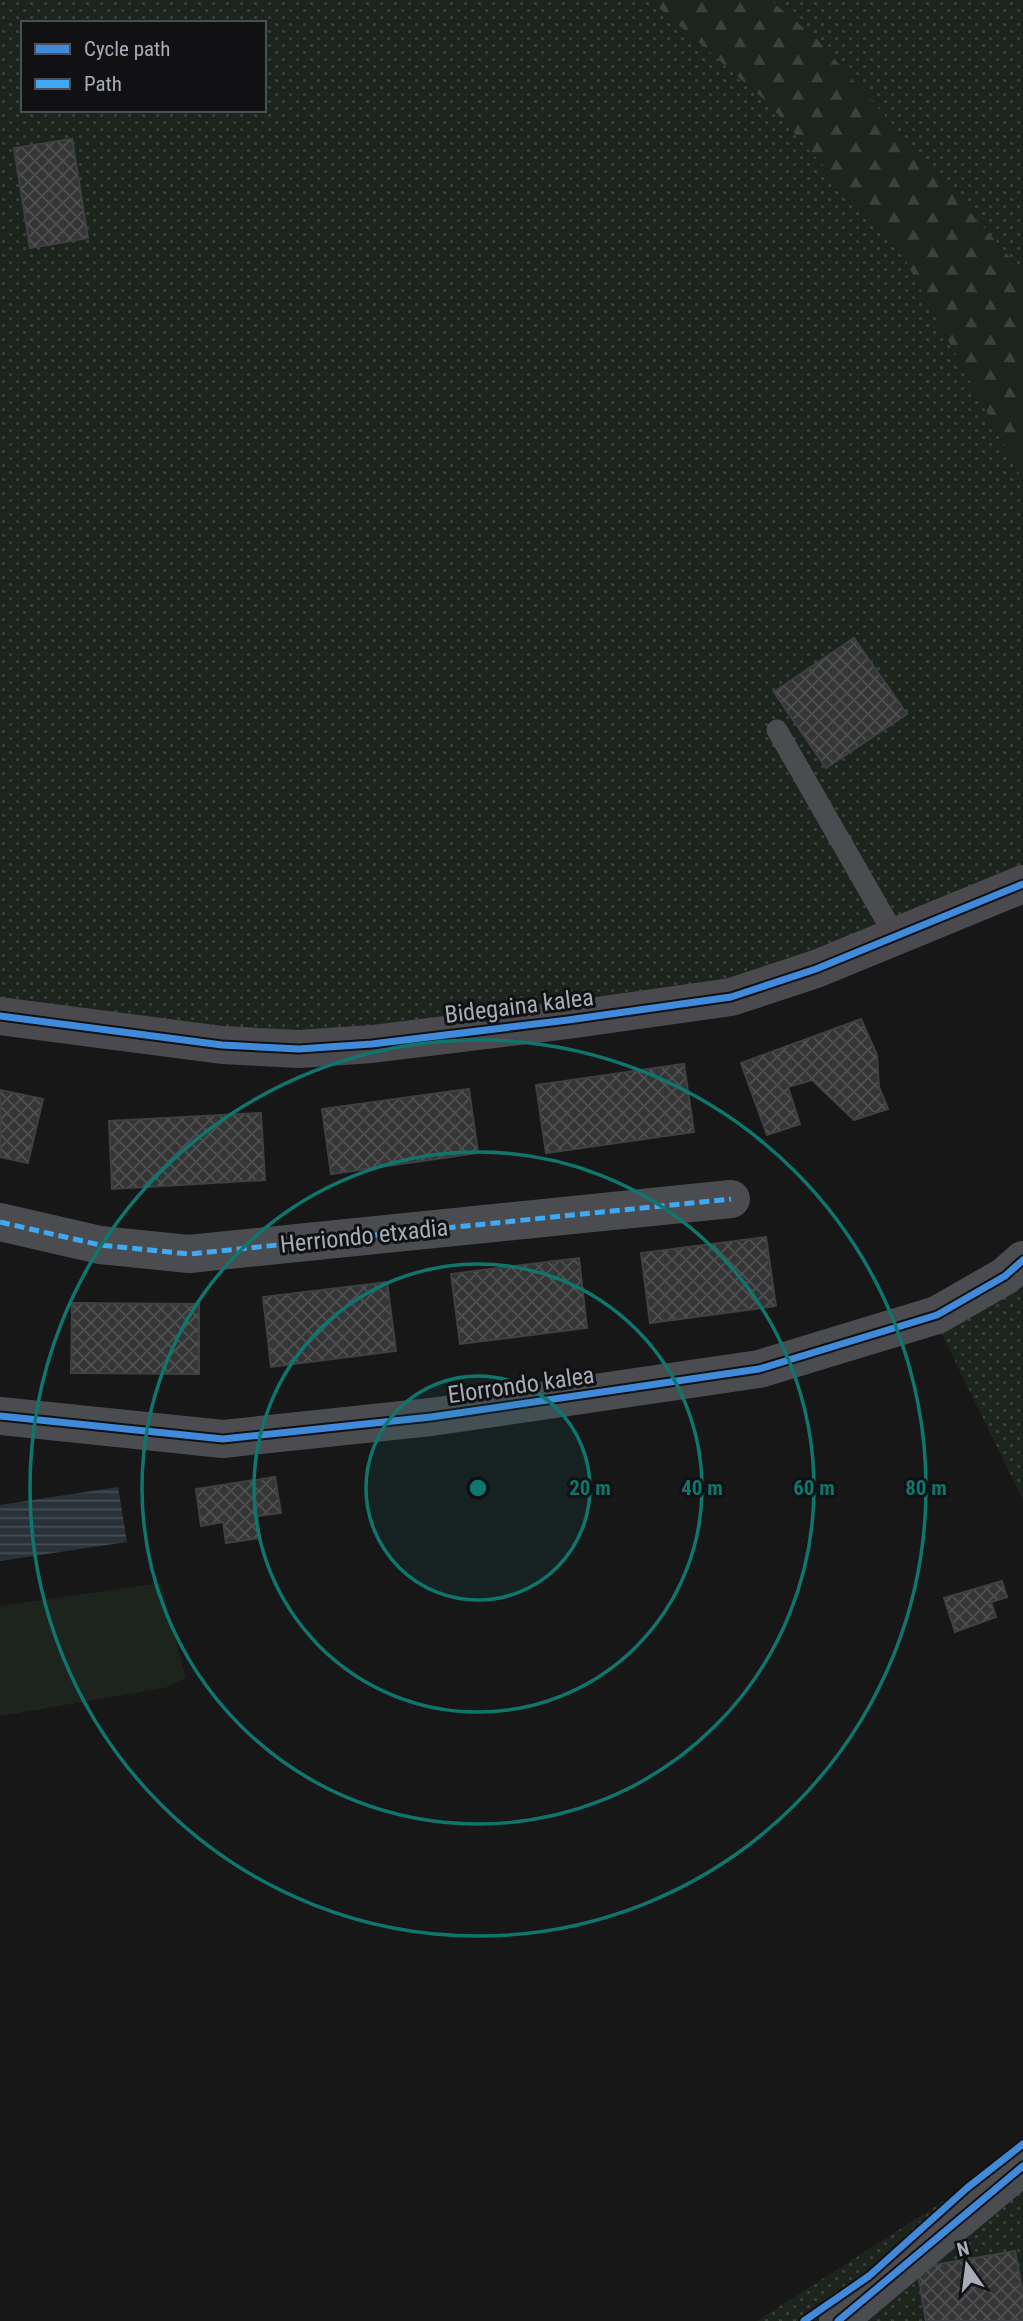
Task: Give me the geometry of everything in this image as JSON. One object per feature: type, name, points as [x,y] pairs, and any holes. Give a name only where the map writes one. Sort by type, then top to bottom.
[{"type":"street","name":"Bidegaina kalea","points":[[0,1016],[222,1045],[299,1049],[372,1044],[730,998],[816,969],[1023,884]]},
{"type":"street","name":"Herriondo etxadia","points":[[0,1222],[100,1245],[189,1254],[731,1199]]},
{"type":"street","name":"Elorrondo kalea","points":[[0,1416],[223,1439],[431,1417],[759,1369],[937,1315],[1005,1276],[1023,1260]]},
{"type":"street","points":[[838,2321],[1023,2166]]},
{"type":"lane","points":[[777,730],[895,936]]},
{"type":"green space","points":[[0,0],[650,0],[767,102],[903,256],[1023,480],[1023,884],[816,969],[372,1044],[0,1016]]},
{"type":"green space","points":[[650,0],[770,0],[816,38],[1023,272],[1023,480],[903,256],[767,102]]},
{"type":"green space","points":[[770,0],[1023,0],[1023,272],[816,38]]},
{"type":"green space","points":[[1023,1263],[1023,1500],[936,1322]]},
{"type":"green space","points":[[161,1583],[186,1678],[165,1688],[0,1716],[0,1606]]},
{"type":"green space","points":[[1023,2150],[1023,2321],[757,2321]]},
{"type":"shaded area","points":[[118,1487],[127,1542],[0,1561],[0,1505]]},
{"type":"building","points":[[72,139],[88,238],[30,248],[14,148]]},
{"type":"building","points":[[854,638],[907,714],[826,768],[774,692]]},
{"type":"building","points":[[861,1019],[877,1055],[879,1087],[888,1109],[854,1120],[812,1080],[788,1087],[800,1124],[767,1135],[741,1063]]},
{"type":"building","points":[[684,1064],[694,1132],[546,1153],[536,1085]]},
{"type":"building","points":[[469,1089],[478,1153],[331,1174],[322,1109]]},
{"type":"building","points":[[0,1090],[43,1099],[28,1163],[0,1157]]},
{"type":"building","points":[[261,1113],[265,1180],[112,1189],[109,1121]]},
{"type":"building","points":[[766,1237],[776,1306],[650,1323],[641,1253]]},
{"type":"building","points":[[579,1258],[587,1328],[460,1344],[451,1274]]},
{"type":"building","points":[[387,1282],[396,1351],[271,1367],[263,1297]]},
{"type":"building","points":[[72,1303],[199,1304],[199,1374],[71,1373]]},
{"type":"building","points":[[275,1477],[281,1513],[257,1516],[260,1538],[226,1543],[223,1522],[201,1526],[196,1489]]},
{"type":"building","points":[[1002,1581],[1007,1597],[991,1602],[996,1617],[955,1632],[944,1598]]},
{"type":"building","points":[[1015,2251],[1023,2294],[1023,2321],[926,2321],[917,2268]]},
{"type":"marked path","points":[[0,1222],[100,1245],[189,1254],[731,1199]]},
{"type":"cycle path","points":[[0,1016],[222,1045],[299,1049],[372,1044],[568,1020],[731,997],[816,969],[1023,884]]},
{"type":"cycle path","points":[[0,1416],[223,1439],[431,1417],[759,1369],[937,1315],[1005,1276],[1023,1260]]},
{"type":"cycle path","points":[[804,2321],[869,2276],[967,2188],[1023,2144]]},
{"type":"cycle path","points":[[838,2321],[1023,2166]]}]
